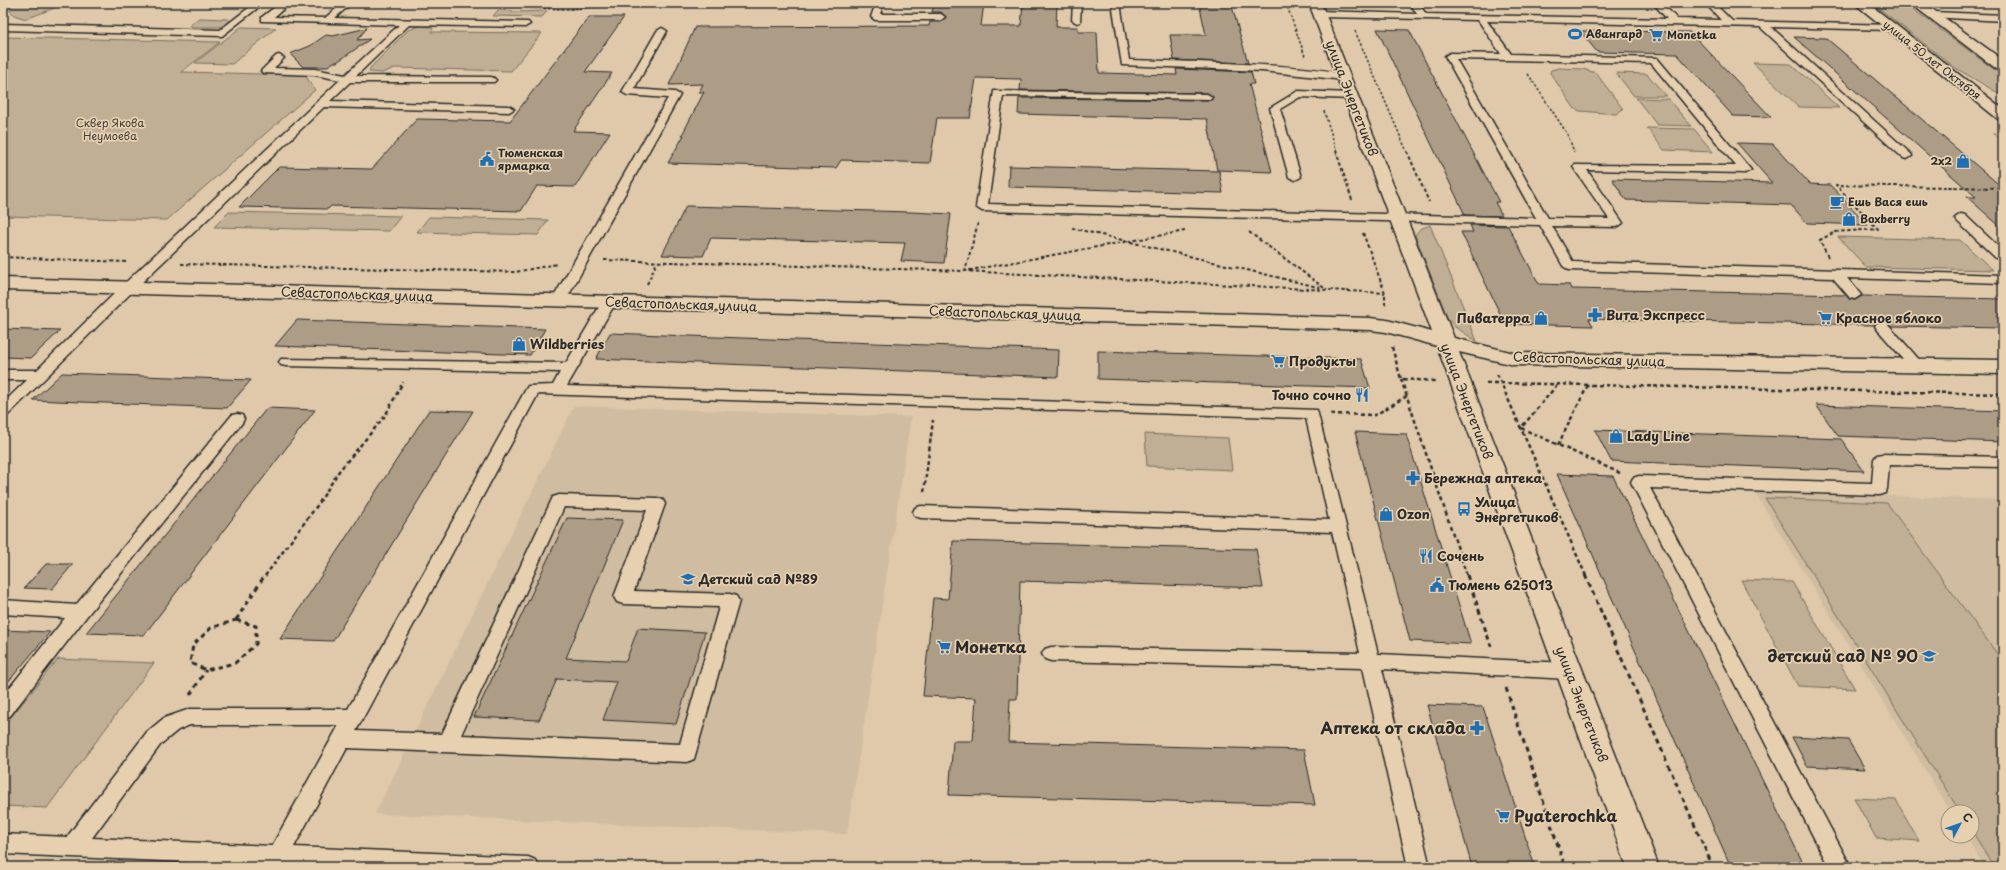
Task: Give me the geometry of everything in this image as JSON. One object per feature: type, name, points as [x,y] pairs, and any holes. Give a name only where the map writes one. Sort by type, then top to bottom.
[{"type":"street","name":"улица 50 лет Октября","points":[[1860,3],[2003,116]]},
{"type":"street","points":[[1916,3],[2003,67]]},
{"type":"street","name":"улица Энергетиков","points":[[1318,9],[1399,218],[1459,382],[1643,867]]},
{"type":"street","name":"Севастопольская улица","points":[[3,284],[1387,326],[1514,359],[2003,367]]},
{"type":"lane","points":[[3,28],[222,33],[260,3]]},
{"type":"lane","points":[[286,3],[265,19],[525,24]]},
{"type":"lane","points":[[327,21],[348,3]]},
{"type":"lane","points":[[880,3],[875,17],[942,17]]},
{"type":"lane","points":[[1076,3],[1077,20]]},
{"type":"lane","points":[[1116,3],[1125,63],[1275,68],[1310,71],[1344,77]]},
{"type":"lane","points":[[1414,3],[1422,16]]},
{"type":"lane","points":[[1657,3],[1674,22]]},
{"type":"lane","points":[[1709,3],[1730,24]]},
{"type":"lane","points":[[1318,9],[1348,15],[1891,27]]},
{"type":"lane","points":[[1933,15],[2003,18]]},
{"type":"lane","points":[[1481,18],[1512,57]]},
{"type":"lane","points":[[3,412],[129,287],[407,22]]},
{"type":"lane","points":[[1762,24],[1907,156]]},
{"type":"lane","points":[[559,300],[675,95],[627,92],[662,31]]},
{"type":"lane","points":[[1579,167],[1745,170],[1654,60],[1450,56],[1569,266],[2003,279]]},
{"type":"lane","points":[[279,58],[266,71],[315,72],[348,79],[491,80]]},
{"type":"lane","points":[[1207,97],[998,93],[982,207],[1617,223],[1579,167]]},
{"type":"lane","points":[[1295,177],[1275,108],[1298,94],[1318,93],[1351,96]]},
{"type":"lane","points":[[321,104],[509,109]]},
{"type":"lane","points":[[1961,218],[2003,258]]},
{"type":"lane","points":[[1837,274],[1855,295]]},
{"type":"lane","points":[[557,390],[609,302]]},
{"type":"lane","points":[[1882,326],[1917,366]]},
{"type":"lane","points":[[286,362],[570,368]]},
{"type":"lane","points":[[3,375],[40,375]]},
{"type":"lane","points":[[278,856],[533,389],[1312,413],[1419,867]]},
{"type":"lane","points":[[3,710],[80,612],[237,419]]},
{"type":"lane","points":[[1840,867],[1639,482],[1879,490],[1882,458],[2003,462]]},
{"type":"lane","points":[[342,739],[687,753],[730,601],[622,597],[657,504],[559,501],[448,743]]},
{"type":"lane","points":[[921,512],[1339,526]]},
{"type":"lane","points":[[3,607],[80,612]]},
{"type":"lane","points":[[1051,654],[1371,661],[1569,671]]},
{"type":"lane","points":[[73,846],[154,738],[171,724],[190,718],[353,717]]},
{"type":"lane","points":[[3,844],[278,856],[429,865],[528,867]]},
{"type":"path","points":[[424,3],[432,6]]},
{"type":"path","points":[[525,8],[571,9],[640,3]]},
{"type":"path","points":[[1286,3],[1310,71]]},
{"type":"path","points":[[1348,15],[1436,219]]},
{"type":"path","points":[[1512,57],[1568,136],[1579,167]]},
{"type":"path","points":[[1318,93],[1357,217],[1384,293],[1387,326],[1401,379],[1565,867]]},
{"type":"path","points":[[1837,274],[1820,240],[1835,232],[1878,229],[1836,184],[2003,188]]},
{"type":"path","points":[[965,271],[982,207]]},
{"type":"path","points":[[1224,214],[1328,290]]},
{"type":"path","points":[[1065,227],[1328,290]]},
{"type":"path","points":[[965,271],[1192,230]]},
{"type":"path","points":[[3,257],[154,264],[515,272],[582,260],[965,271],[1384,293]]},
{"type":"path","points":[[1401,379],[1501,383],[1487,352]]},
{"type":"path","points":[[236,620],[256,626],[256,644],[234,663],[206,670],[190,663],[193,645],[211,628],[236,620],[264,576],[319,503],[338,471],[385,416],[412,365]]},
{"type":"path","points":[[1557,384],[1521,428],[1639,482]]},
{"type":"path","points":[[1558,445],[1588,385]]},
{"type":"path","points":[[1312,413],[1375,415],[1407,396]]},
{"type":"path","points":[[921,512],[936,402]]},
{"type":"shaded area","name":"Детский сад №89","points":[[574,406],[911,417],[847,834],[375,814]]},
{"type":"shaded area","name":"детский сад № 90","points":[[1754,491],[2003,500],[2003,867],[1985,867],[1971,844],[1980,844],[1980,804],[1946,804]]},
{"type":"green space","points":[[26,3],[67,3],[26,19],[14,15],[10,11],[11,5]]},
{"type":"green space","points":[[1872,3],[1905,3],[2003,76],[2003,96],[1954,67]]},
{"type":"green space","points":[[498,10],[513,11],[512,12],[547,11],[542,17],[493,16]]},
{"type":"green space","points":[[199,18],[228,19],[231,22],[219,27],[192,27],[190,25]]},
{"type":"green space","points":[[420,26],[432,27],[433,29],[431,32],[542,33],[511,71],[395,68],[382,73],[369,72],[370,68],[408,30]]},
{"type":"green space","points":[[241,27],[276,28],[232,64],[195,63]]},
{"type":"green space","name":"Сквер Якова Неумоева","points":[[3,37],[220,42],[181,72],[305,75],[315,90],[167,220],[3,216]]},
{"type":"green space","points":[[1753,63],[1791,64],[1839,108],[1799,107]]},
{"type":"green space","points":[[1559,68],[1583,69],[1596,73],[1623,109],[1616,114],[1580,111],[1575,109],[1550,73],[1551,70]]},
{"type":"green space","points":[[1616,73],[1647,74],[1666,96],[1634,96]]},
{"type":"green space","points":[[1636,98],[1668,99],[1691,126],[1657,125]]},
{"type":"green space","points":[[1647,128],[1694,129],[1713,152],[1664,150]]},
{"type":"green space","points":[[229,212],[401,216],[389,231],[214,227]]},
{"type":"green space","points":[[429,217],[548,220],[538,235],[417,232]]},
{"type":"green space","points":[[1430,225],[1477,341],[1455,327],[1448,319],[1415,235],[1420,229]]},
{"type":"green space","points":[[1838,237],[1960,240],[1993,270],[1866,267]]},
{"type":"green space","points":[[1145,434],[1228,438],[1232,470],[1147,466]]},
{"type":"green space","name":"детский сад № 90","points":[[1765,498],[1887,503],[2003,662],[2003,867],[1994,867],[1980,844],[1980,804],[1955,804]]},
{"type":"green space","points":[[1741,580],[1792,582],[1855,689],[1798,686]]},
{"type":"green space","points":[[58,659],[154,663],[47,808],[3,806],[3,727]]},
{"type":"green space","points":[[1854,798],[1896,800],[1919,841],[1876,838]]},
{"type":"building","points":[[934,3],[984,3],[981,26],[1021,26],[1023,3],[1057,3],[1056,27],[1078,27],[1078,32],[1097,32],[1099,73],[1177,75],[1176,69],[1251,72],[1254,84],[1249,84],[1272,172],[1217,170],[1207,119],[1018,114],[1019,98],[1211,100],[1213,97],[1208,93],[1020,90],[1021,79],[976,78],[970,118],[937,118],[930,163],[841,160],[836,168],[668,163],[684,135],[682,135],[704,92],[699,92],[703,84],[669,85],[695,27],[929,26],[930,22],[941,22],[946,17],[941,12],[932,12]]},
{"type":"building","points":[[1199,3],[1231,3],[1248,63],[1174,60],[1170,35],[1206,35]]},
{"type":"building","name":"Тюменская ярмарка","points":[[589,17],[624,17],[585,72],[612,73],[573,131],[610,132],[575,187],[537,186],[521,211],[331,206],[328,209],[239,207],[279,167],[372,169],[417,119],[510,121]]},
{"type":"building","points":[[367,28],[357,40],[370,39],[337,62],[334,62],[326,67],[303,67],[290,54],[310,46],[326,35],[333,36]]},
{"type":"building","points":[[1377,29],[1409,30],[1499,202],[1495,202],[1502,216],[1465,215]]},
{"type":"building","points":[[1580,31],[1690,32],[1771,117],[1733,116],[1677,54],[1597,52]]},
{"type":"building","points":[[1794,37],[1826,38],[2003,188],[2003,229],[1967,197],[1976,197]]},
{"type":"building","points":[[1737,143],[1773,144],[1810,184],[1830,185],[1868,225],[1807,223],[1791,205],[1626,200],[1612,179],[1772,183]]},
{"type":"building","points":[[1009,166],[1219,171],[1223,193],[1008,187]]},
{"type":"building","points":[[686,206],[951,214],[944,263],[901,261],[905,243],[711,238],[703,256],[662,255]]},
{"type":"building","points":[[1470,225],[1508,226],[1539,284],[1570,285],[1572,289],[1846,295],[1849,299],[1855,300],[1862,296],[2003,299],[2003,328],[1891,326],[1888,322],[1882,321],[1877,322],[1874,325],[1589,319],[1593,326],[1505,324],[1461,232],[1473,232]]},
{"type":"building","points":[[297,320],[545,329],[530,355],[275,346]]},
{"type":"building","points":[[3,329],[60,331],[31,358],[3,357]]},
{"type":"building","points":[[610,333],[1059,350],[1058,377],[596,359]]},
{"type":"building","points":[[1098,351],[1361,359],[1370,388],[1098,379]]},
{"type":"building","points":[[62,373],[251,380],[227,408],[33,400]]},
{"type":"building","points":[[1816,405],[2003,411],[2003,442],[1838,436]]},
{"type":"building","points":[[267,408],[315,410],[144,635],[86,633]]},
{"type":"building","points":[[429,410],[473,411],[333,641],[280,639]]},
{"type":"building","points":[[1595,430],[1841,439],[1864,471],[1611,461]]},
{"type":"building","points":[[1355,432],[1406,434],[1471,644],[1410,641]]},
{"type":"building","points":[[1557,474],[1613,476],[1805,867],[1731,867]]},
{"type":"building","points":[[567,518],[623,520],[566,658],[626,661],[638,628],[705,632],[676,724],[603,720],[617,682],[557,679],[539,720],[474,717]]},
{"type":"building","points":[[953,541],[1256,549],[1263,588],[1020,581],[1017,699],[1010,699],[1008,742],[1304,750],[1315,805],[949,795],[953,741],[973,741],[976,698],[923,696],[933,598],[948,599]]},
{"type":"building","points":[[46,564],[73,564],[52,589],[24,588]]},
{"type":"building","points":[[3,630],[50,632],[3,688]]},
{"type":"building","points":[[1427,705],[1483,707],[1535,867],[1472,867]]},
{"type":"building","points":[[1792,737],[1848,740],[1865,769],[1807,766]]},
{"type":"place","name":"Авангард","points":[[1575,34]]},
{"type":"place","name":"Monetka","points":[[1656,35]]},
{"type":"place","name":"Тюменская ярмарка","points":[[487,159]]},
{"type":"place","name":"2х2","points":[[1963,161]]},
{"type":"place","name":"Ешь Вася ешь","points":[[1837,202]]},
{"type":"place","name":"Boxberry","points":[[1849,219]]},
{"type":"place","name":"Вита Экспресс","points":[[1595,315]]},
{"type":"place","name":"Пиватерра","points":[[1541,318]]},
{"type":"place","name":"Красное яблоко","points":[[1825,318]]},
{"type":"place","name":"Wildberries","points":[[519,344]]},
{"type":"place","name":"Продукты","points":[[1278,361]]},
{"type":"place","name":"Точно сочно","points":[[1362,395]]},
{"type":"place","name":"Lady Line","points":[[1616,436]]},
{"type":"place","name":"Бережная аптека","points":[[1413,478]]},
{"type":"place","name":"Улица Энергетиков","points":[[1464,509]]},
{"type":"place","name":"Ozon","points":[[1386,514]]},
{"type":"place","name":"Сочень","points":[[1426,556]]},
{"type":"place","name":"Детский сад №89","points":[[688,579]]},
{"type":"place","name":"Тюмень 625013","points":[[1437,585]]},
{"type":"place","name":"Монетка","points":[[944,647]]},
{"type":"place","name":"детский сад № 90","points":[[1929,656]]},
{"type":"place","name":"Аптека от склада","points":[[1477,728]]},
{"type":"place","name":"Pyaterochka","points":[[1503,816]]}]
